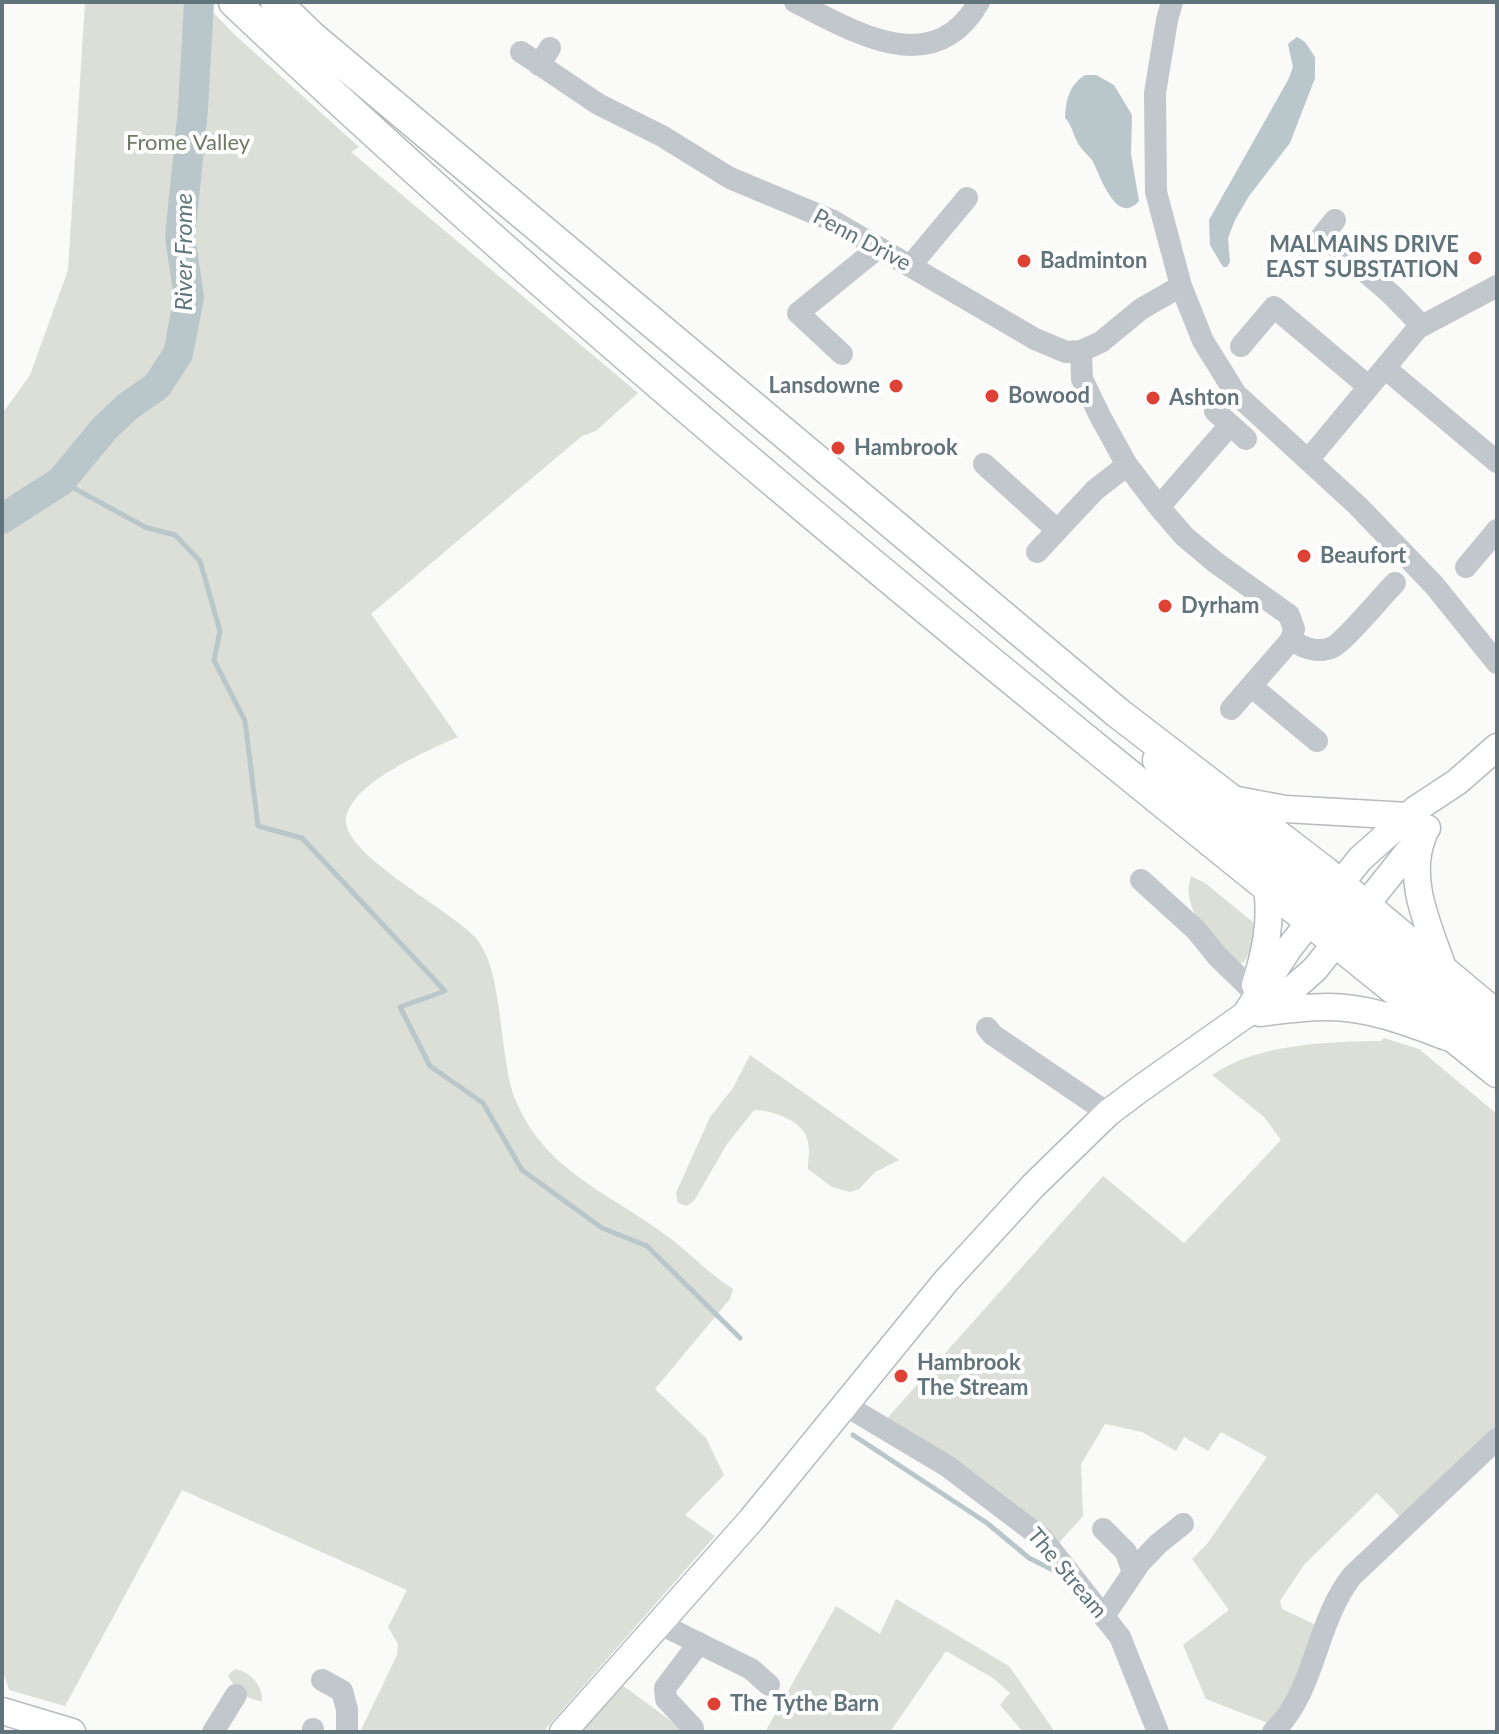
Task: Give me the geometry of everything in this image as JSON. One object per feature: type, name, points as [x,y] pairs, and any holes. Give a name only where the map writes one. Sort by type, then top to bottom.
[{"type":"highway","points":[[234,2],[648,374],[939,619],[1267,888],[1325,903]]},
{"type":"highway","points":[[276,2],[312,37],[1118,713],[1232,799],[1325,903],[1350,924],[1458,1041],[1497,1072]]},
{"type":"highway","points":[[1118,713],[1177,783],[1472,1024],[1497,1054]]},
{"type":"highway","points":[[1350,924],[1444,971],[1497,1016]]},
{"type":"main road","points":[[1249,1003],[1290,991],[1315,969],[1350,924],[1417,822],[1497,747]]},
{"type":"main road","points":[[1232,799],[1293,810],[1417,822]]},
{"type":"main road","points":[[563,1732],[752,1519],[946,1281],[1033,1186],[1108,1113],[1249,1003],[1360,859],[1417,822]]},
{"type":"main road","points":[[1417,822],[1417,879],[1444,971]]},
{"type":"main road","points":[[1249,1003],[1268,935],[1267,888]]},
{"type":"main road","points":[[1249,1003],[1347,1008],[1391,1017],[1458,1041]]},
{"type":"main road","points":[[2,1711],[72,1732]]},
{"type":"street","points":[[795,2],[867,37],[904,46],[929,42],[953,31],[968,18],[979,2]]},
{"type":"street","points":[[1172,2],[1155,93],[1156,192],[1181,286],[1203,341],[1236,394],[1358,506],[1434,585],[1497,663]]},
{"type":"street","name":"Penn Drive","points":[[521,52],[545,57],[598,104],[662,136],[730,178],[833,221],[1035,339],[1066,352],[1081,351]]},
{"type":"street","points":[[911,265],[967,198]]},
{"type":"street","points":[[1322,235],[1392,295],[1422,326]]},
{"type":"street","points":[[842,354],[798,313],[878,248]]},
{"type":"street","points":[[1181,286],[1141,309],[1101,342],[1081,351],[1082,379],[1127,465],[1184,536],[1289,615],[1294,629],[1291,640],[1231,709]]},
{"type":"street","points":[[1308,460],[1422,326],[1497,286]]},
{"type":"street","points":[[1241,346],[1274,307],[1369,387]]},
{"type":"street","points":[[1385,368],[1497,462]]},
{"type":"street","points":[[1159,507],[1230,425]]},
{"type":"street","points":[[984,464],[1057,530]]},
{"type":"street","points":[[1037,552],[1095,490],[1127,465]]},
{"type":"street","points":[[1466,567],[1497,530]]},
{"type":"street","points":[[1291,640],[1306,649],[1334,646],[1395,583]]},
{"type":"street","points":[[1251,686],[1317,741]]},
{"type":"street","points":[[1141,880],[1196,930],[1249,1003]]},
{"type":"street","points":[[987,1028],[1108,1113]]},
{"type":"street","name":"The Stream","points":[[845,1405],[947,1466],[1042,1538],[1120,1637],[1158,1732]]},
{"type":"street","points":[[1273,1732],[1283,1723],[1299,1696],[1338,1593],[1352,1576],[1497,1439]]},
{"type":"street","points":[[1104,1616],[1133,1573],[1158,1544],[1183,1524]]},
{"type":"street","points":[[1103,1529],[1126,1552],[1133,1573]]},
{"type":"street","points":[[658,1623],[751,1669],[769,1685]]},
{"type":"street","points":[[693,1728],[666,1699],[665,1688],[699,1643]]},
{"type":"street","points":[[322,1680],[342,1691],[347,1709],[347,1732]]},
{"type":"street","points":[[213,1732],[236,1695]]},
{"type":"green space","name":"Frome Valley","points":[[85,2],[203,2],[359,147],[351,152],[638,393],[596,431],[582,436],[371,614],[458,737],[373,782],[349,808],[346,822],[351,836],[363,851],[462,926],[475,937],[485,952],[492,971],[510,1083],[516,1101],[544,1146],[581,1179],[667,1236],[733,1289],[730,1299],[655,1389],[706,1438],[724,1475],[685,1515],[715,1536],[543,1732],[360,1732],[397,1655],[398,1644],[388,1627],[407,1590],[182,1490],[65,1706],[9,1690],[2,1668],[2,414],[30,375],[68,270]]},
{"type":"green space","points":[[1191,876],[1205,883],[1254,923],[1252,944],[1243,963],[1233,963],[1200,923],[1190,901]]},
{"type":"green space","points":[[1384,1038],[1419,1049],[1497,1114],[1497,1428],[1402,1519],[1377,1493],[1304,1565],[1280,1601],[1282,1609],[1316,1625],[1303,1665],[1273,1725],[1206,1699],[1183,1645],[1229,1610],[1192,1559],[1207,1544],[1267,1457],[1221,1432],[1208,1451],[1184,1437],[1176,1451],[1142,1432],[1105,1424],[1081,1464],[1083,1516],[1059,1543],[882,1424],[1103,1176],[1184,1243],[1281,1140],[1264,1117],[1212,1075],[1231,1064],[1272,1050],[1381,1041]]},
{"type":"green space","points":[[750,1055],[899,1160],[875,1172],[859,1189],[850,1192],[832,1187],[808,1169],[809,1145],[801,1128],[778,1115],[754,1110],[727,1144],[694,1201],[687,1206],[678,1203],[676,1193],[710,1117],[733,1088]]},
{"type":"green space","points":[[896,1599],[1009,1666],[1055,1732],[1023,1732],[1000,1705],[1010,1693],[993,1678],[946,1651],[890,1732],[765,1732],[836,1606],[880,1634]]},
{"type":"green space","points":[[235,1669],[255,1680],[262,1701],[246,1696],[234,1685],[228,1675]]},
{"type":"green space","points":[[618,1682],[686,1732],[580,1732]]},
{"type":"shaded area","points":[[1297,37],[1305,42],[1315,57],[1315,78],[1290,143],[1249,196],[1235,220],[1228,238],[1230,262],[1223,267],[1210,245],[1209,220],[1288,80],[1293,67],[1288,44]]},
{"type":"shaded area","points":[[1085,75],[1096,75],[1114,85],[1132,115],[1131,154],[1139,201],[1131,207],[1123,208],[1110,195],[1065,118],[1069,94],[1075,83]]},
{"type":"waterway","name":"River Frome","points":[[2,519],[61,481],[104,429],[127,407],[157,386],[178,354],[189,297],[180,237],[193,109],[199,2]]},
{"type":"waterway","points":[[61,481],[145,527],[175,535],[200,561],[220,631],[214,660],[245,721],[258,826],[302,838],[445,991],[400,1007],[430,1066],[483,1103],[522,1170],[602,1228],[647,1246],[740,1338]]},
{"type":"waterway","points":[[853,1435],[987,1523],[1029,1558],[1057,1572]]},
{"type":"place","name":"MALMAINS DRIVE EAST SUBSTATION","points":[[1475,258]]},
{"type":"place","name":"Badminton","points":[[1024,261]]},
{"type":"place","name":"Lansdowne","points":[[896,386]]},
{"type":"place","name":"Bowood","points":[[992,396]]},
{"type":"place","name":"Ashton","points":[[1153,398]]},
{"type":"place","name":"Hambrook","points":[[838,448]]},
{"type":"place","name":"Beaufort","points":[[1304,556]]},
{"type":"place","name":"Dyrham","points":[[1165,606]]},
{"type":"place","name":"Hambrook The Stream","points":[[901,1376]]},
{"type":"place","name":"The Tythe Barn","points":[[714,1704]]}]
